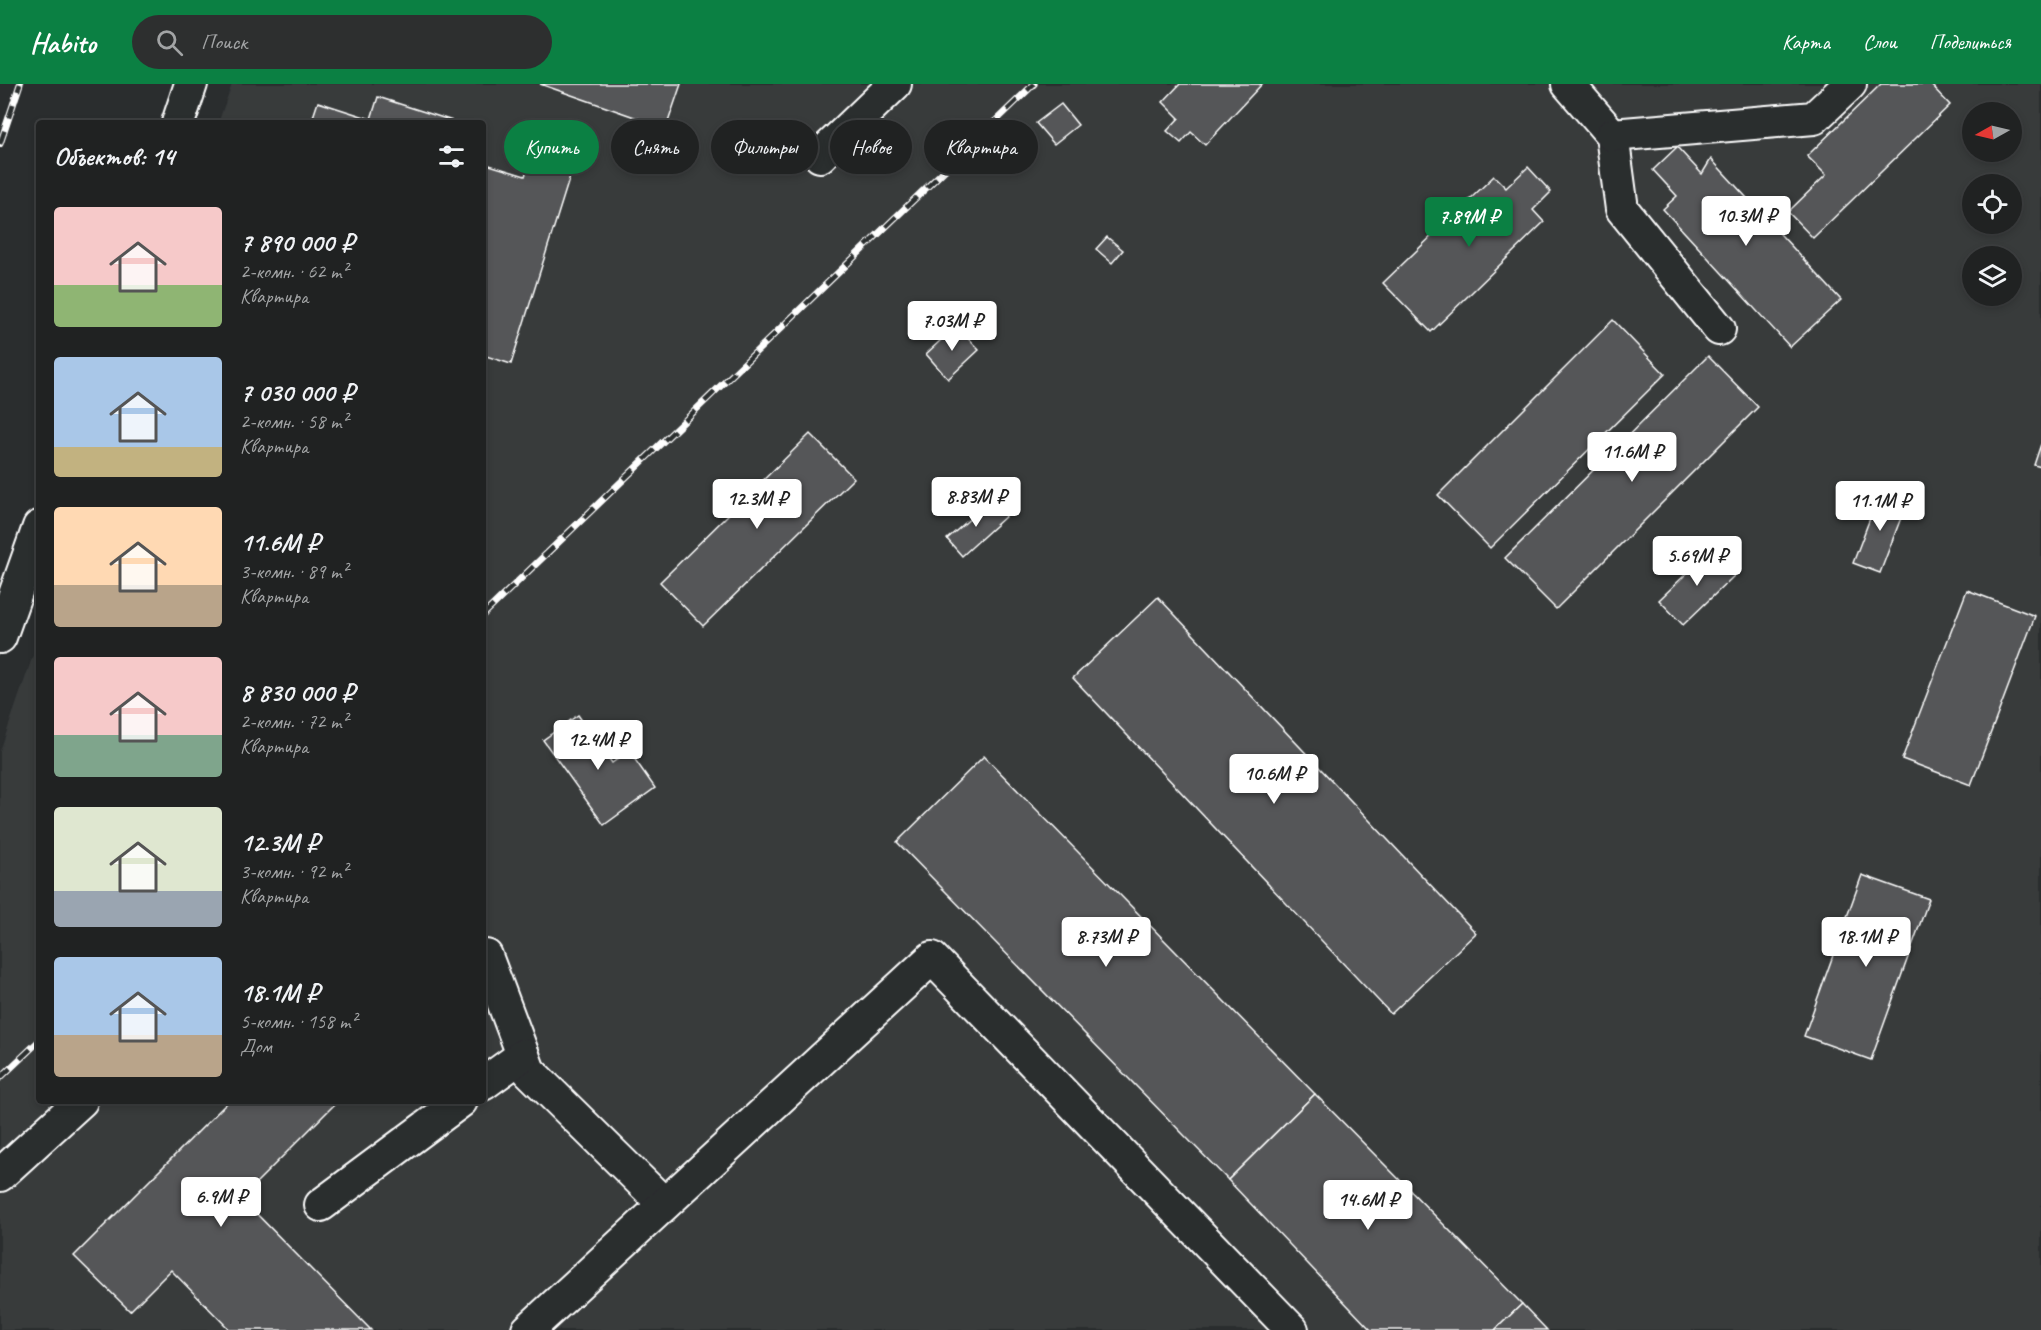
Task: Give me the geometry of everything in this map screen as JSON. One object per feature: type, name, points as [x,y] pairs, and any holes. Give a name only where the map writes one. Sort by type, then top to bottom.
[{"type":"street","points":[[179,120],[191,84]]},
{"type":"street","points":[[820,156],[895,84]]},
{"type":"street","points":[[1568,84],[1612,135],[1622,209],[1719,329]]},
{"type":"street","points":[[1612,135],[1814,118],[1850,84]]},
{"type":"street","points":[[0,637],[36,535]]},
{"type":"street","points":[[486,956],[529,1071],[664,1204]]},
{"type":"street","points":[[528,1330],[932,958],[1292,1330]]},
{"type":"street","points":[[486,1082],[523,1055]]},
{"type":"street","points":[[0,1175],[78,1104]]},
{"type":"street","points":[[321,1205],[457,1104]]},
{"type":"shaded area","points":[[232,84],[2041,84],[2041,1330],[0,1330],[0,751],[36,647],[36,1104],[486,1104],[486,120],[219,120]]},
{"type":"building","points":[[540,84],[681,84],[669,120],[643,120]]},
{"type":"building","points":[[1180,84],[1262,84],[1205,145],[1191,132],[1181,143],[1167,131],[1179,118],[1163,102]]},
{"type":"building","points":[[1881,84],[1930,84],[1950,105],[1813,238],[1788,212],[1826,175],[1807,156]]},
{"type":"building","points":[[378,97],[450,120],[312,120],[318,102],[371,119]]},
{"type":"building","points":[[1061,104],[1078,125],[1054,144],[1038,125],[1038,121]]},
{"type":"building","points":[[1677,147],[1702,174],[1711,159],[1841,300],[1790,347],[1663,209],[1677,196],[1653,170]]},
{"type":"building","points":[[486,164],[504,170],[504,174],[525,176],[526,174],[571,174],[511,364],[486,356]]},
{"type":"building","points":[[1528,167],[1551,192],[1533,210],[1544,222],[1431,332],[1383,283],[1494,176],[1506,188]]},
{"type":"building","points":[[1107,237],[1123,250],[1112,263],[1096,249]]},
{"type":"building","points":[[1613,320],[1665,374],[1490,548],[1438,495]]},
{"type":"building","points":[[956,326],[979,350],[948,379],[926,354]]},
{"type":"building","points":[[1708,356],[1758,407],[1556,609],[1505,558]]},
{"type":"building","points":[[810,434],[854,478],[703,626],[660,582]]},
{"type":"building","points":[[2041,444],[2041,467],[2034,465]]},
{"type":"building","points":[[1880,492],[1907,502],[1880,573],[1853,563]]},
{"type":"building","points":[[991,500],[1006,516],[962,556],[947,539]]},
{"type":"building","points":[[1712,549],[1736,574],[1683,625],[1659,600]]},
{"type":"building","points":[[1967,590],[2035,616],[1971,785],[1902,759]]},
{"type":"building","points":[[1158,597],[1476,933],[1391,1014],[1073,678]]},
{"type":"building","points":[[578,715],[612,763],[629,751],[655,788],[604,825],[543,740]]},
{"type":"building","points":[[984,756],[1315,1094],[1228,1180],[897,842]]},
{"type":"building","points":[[1862,875],[1929,899],[1871,1060],[1804,1036]]},
{"type":"building","points":[[1315,1094],[1522,1304],[1495,1330],[1371,1330],[1228,1180]]},
{"type":"building","points":[[226,1104],[335,1104],[241,1198],[371,1330],[230,1330],[171,1270],[130,1311],[74,1256]]},
{"type":"building","points":[[1522,1304],[1547,1330],[1495,1330]]},
{"type":"railway","points":[[0,144],[20,84]]},
{"type":"railway","points":[[486,612],[1034,84]]},
{"type":"railway","points":[[0,1078],[36,1044]]}]
